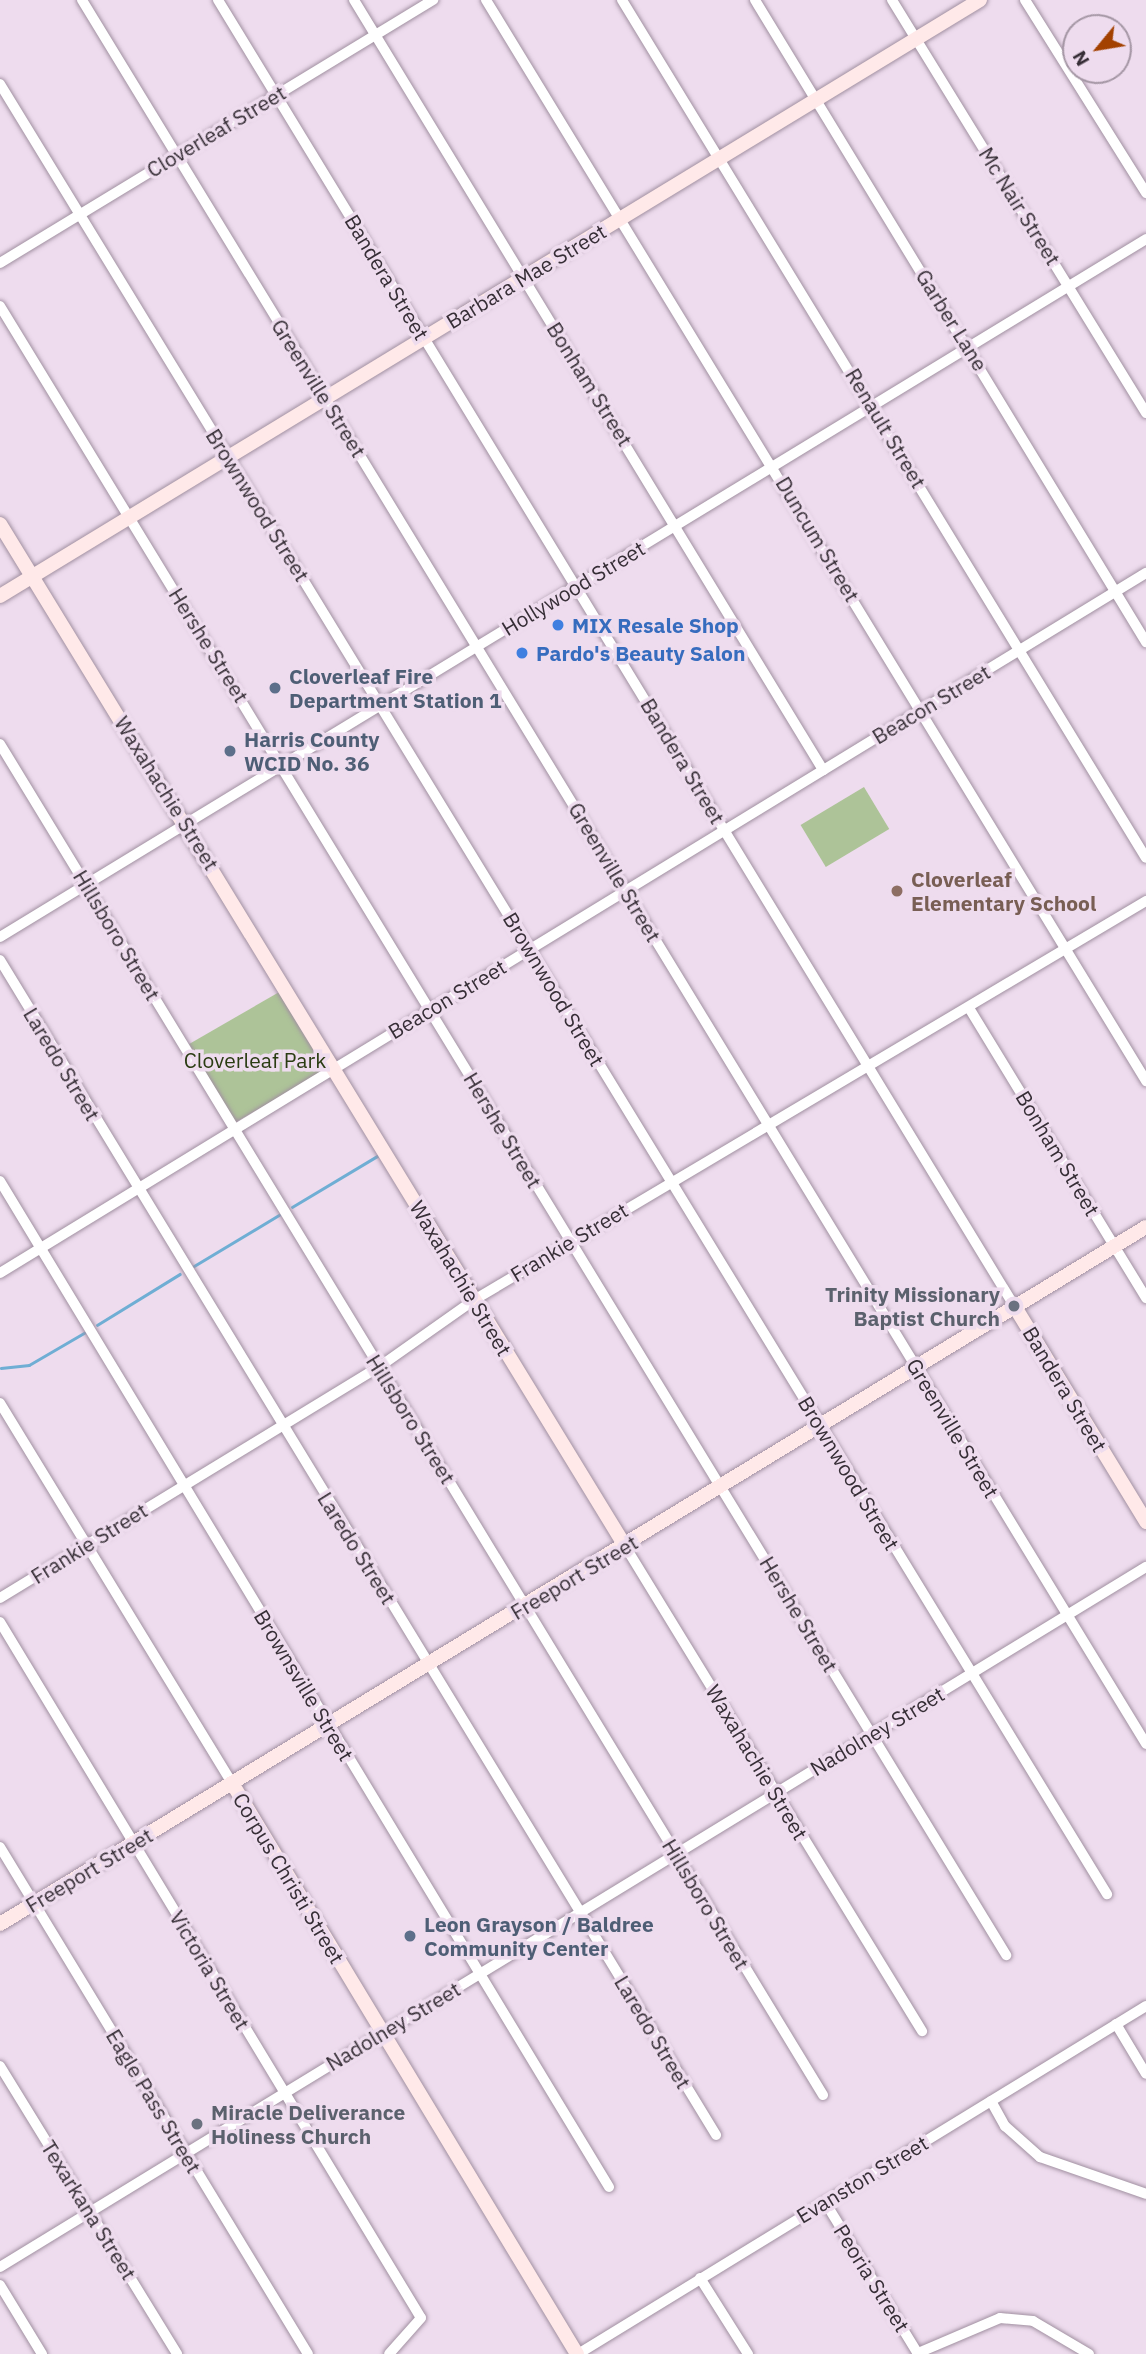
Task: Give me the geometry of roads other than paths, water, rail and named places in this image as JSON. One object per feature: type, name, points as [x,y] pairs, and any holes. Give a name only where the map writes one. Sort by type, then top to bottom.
[{"type":"street","name":"Greenville Street","points":[[82,0],[325,398],[480,645],[626,891],[1146,1744]]},
{"type":"street","name":"Bandera Street","points":[[218,0],[578,584],[724,831],[1146,1522]]},
{"type":"street","name":"Bonham Street","points":[[354,0],[677,524],[823,770]]},
{"type":"street","name":"Cloverleaf Street","points":[[0,263],[433,0]]},
{"type":"street","name":"Duncum Street","points":[[486,0],[774,465],[920,711],[1146,1081]]},
{"type":"street","name":"Renault Street","points":[[622,0],[873,405],[1146,858]]},
{"type":"street","name":"Garber Lane","points":[[755,0],[970,346],[1146,642]]},
{"type":"street","name":"Mc Nair Street","points":[[892,0],[1070,285],[1146,413]]},
{"type":"street","name":"Barbara Mae Street","points":[[0,596],[980,0]]},
{"type":"street","points":[[1025,0],[1146,193]]},
{"type":"street","name":"Brownwood Street","points":[[0,84],[228,458],[383,704],[529,950],[1107,1894]]},
{"type":"street","name":"Hollywood Street","points":[[0,937],[1146,239]]},
{"type":"street","name":"Hershe Street","points":[[0,306],[284,764],[430,1010],[1006,1955]]},
{"type":"street","name":"Waxahachie Street","points":[[0,524],[187,823],[333,1069],[922,2031]]},
{"type":"street","name":"Beacon Street","points":[[0,1273],[1146,573]]},
{"type":"street","name":"Hillsboro Street","points":[[0,744],[527,1605],[823,2095]]},
{"type":"street","name":"Frankie Street","points":[[0,1598],[379,1367],[474,1300],[571,1241],[767,1122],[870,1067],[1146,901]]},
{"type":"street","name":"Laredo Street","points":[[0,960],[137,1189],[716,2135]]},
{"type":"street","name":"Bonham Street","points":[[969,1008],[1146,1298]]},
{"type":"street","name":"Brownsville Street","points":[[0,1181],[186,1483],[326,1725],[609,2188]]},
{"type":"street","name":"Freeport Street","points":[[0,1924],[326,1725],[722,1489],[820,1425],[1146,1227]]},
{"type":"street","name":"Corpus Christi Street","points":[[0,1403],[578,2354]]},
{"type":"street","name":"Nadolney Street","points":[[0,2267],[1146,1567]]},
{"type":"street","name":"Victoria Street","points":[[0,1622],[421,2318],[389,2354]]},
{"type":"street","name":"Eagle Pass Street","points":[[0,1847],[309,2354]]},
{"type":"street","name":"Evanston Street","points":[[578,2354],[1146,2006]]},
{"type":"street","points":[[1116,2024],[1146,2074]]},
{"type":"street","name":"Texarkana Street","points":[[0,2066],[177,2354]]},
{"type":"street","points":[[991,2101],[1005,2126],[1040,2157],[1146,2194]]},
{"type":"street","name":"Peoria Street","points":[[825,2202],[918,2353]]},
{"type":"street","points":[[701,2277],[748,2354]]},
{"type":"street","points":[[0,2285],[42,2354]]},
{"type":"street","points":[[918,2353],[963,2328],[1000,2318],[1033,2321],[1089,2354]]},
{"type":"waterway","points":[[292,1207],[379,1155]]},
{"type":"waterway","points":[[194,1266],[279,1215]]},
{"type":"waterway","points":[[97,1325],[180,1274]]},
{"type":"waterway","points":[[1,1368],[29,1365],[84,1333]]},
{"type":"place","name":"MIX Resale Shop","points":[[558,625]]},
{"type":"place","name":"Pardo's Beauty Salon","points":[[522,653]]},
{"type":"place","name":"Cloverleaf Fire Department Station 1","points":[[275,688]]},
{"type":"place","name":"Harris County WCID No. 36","points":[[230,751]]},
{"type":"place","name":"Cloverleaf Elementary School","points":[[897,891]]},
{"type":"place","name":"Trinity Missionary Baptist Church","points":[[1014,1306]]},
{"type":"place","name":"Leon Grayson / Baldree Community Center","points":[[410,1936]]},
{"type":"place","name":"Miracle Deliverance Holiness Church","points":[[197,2124]]},
{"type":"park label","name":"Cloverleaf Park","points":[[255,1060]]}]
